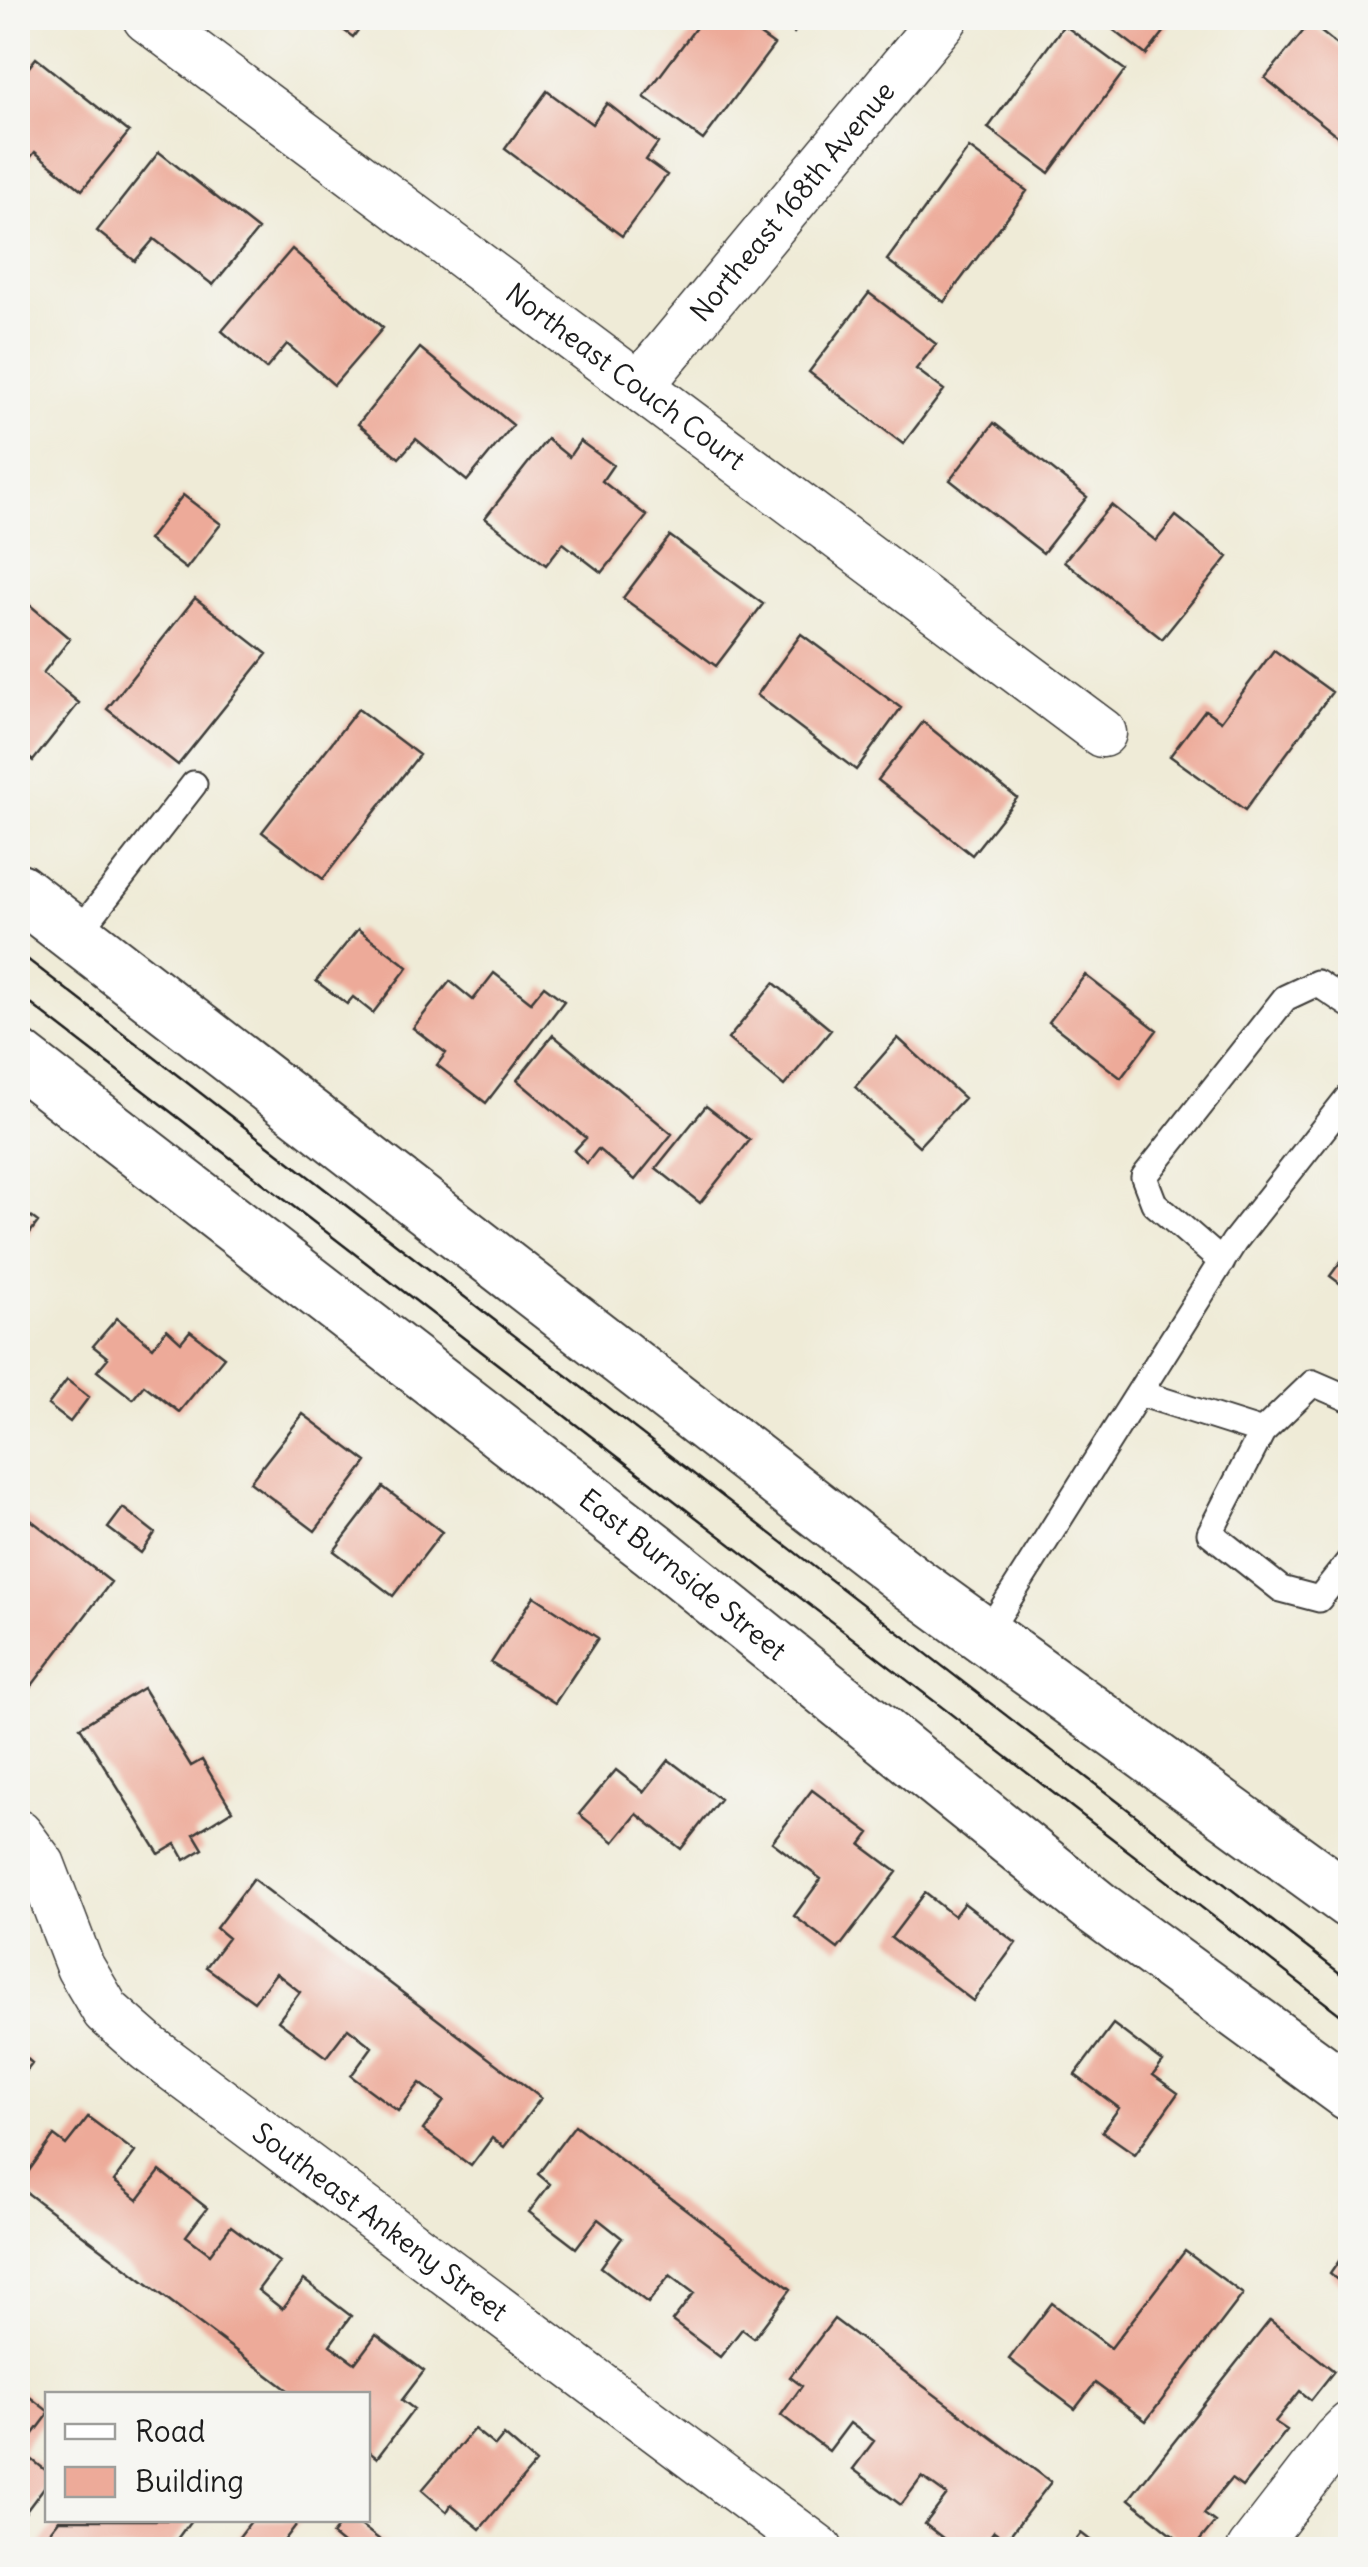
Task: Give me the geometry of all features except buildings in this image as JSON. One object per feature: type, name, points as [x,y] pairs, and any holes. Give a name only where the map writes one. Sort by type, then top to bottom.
[{"type":"street","name":"Northeast Couch Court","points":[[147,18],[1102,733]]},
{"type":"street","name":"Northeast 168th Avenue","points":[[640,386],[944,18]]},
{"type":"street","points":[[18,891],[912,1583],[1350,1900]]},
{"type":"street","name":"East Burnside Street","points":[[18,1058],[654,1550],[1098,1909],[1350,2094]]},
{"type":"street","name":"Southeast Ankeny Street","points":[[18,1834],[41,1865],[80,1967],[106,2011],[148,2048],[819,2550]]},
{"type":"street","points":[[1250,2550],[1350,2426]]},
{"type":"lane","points":[[76,936],[194,784]]},
{"type":"lane","points":[[1222,1262],[1154,1203],[1144,1177],[1285,998],[1316,983],[1350,1005]]},
{"type":"lane","points":[[986,1635],[1222,1262],[1350,1095]]},
{"type":"lane","points":[[1350,1399],[1313,1382],[1262,1432],[1210,1532],[1280,1589],[1318,1599],[1350,1560]]},
{"type":"lane","points":[[1139,1393],[1262,1432]]},
{"type":"tram line","points":[[18,952],[1350,1981]]},
{"type":"tram line","points":[[18,994],[1350,2022]]}]
